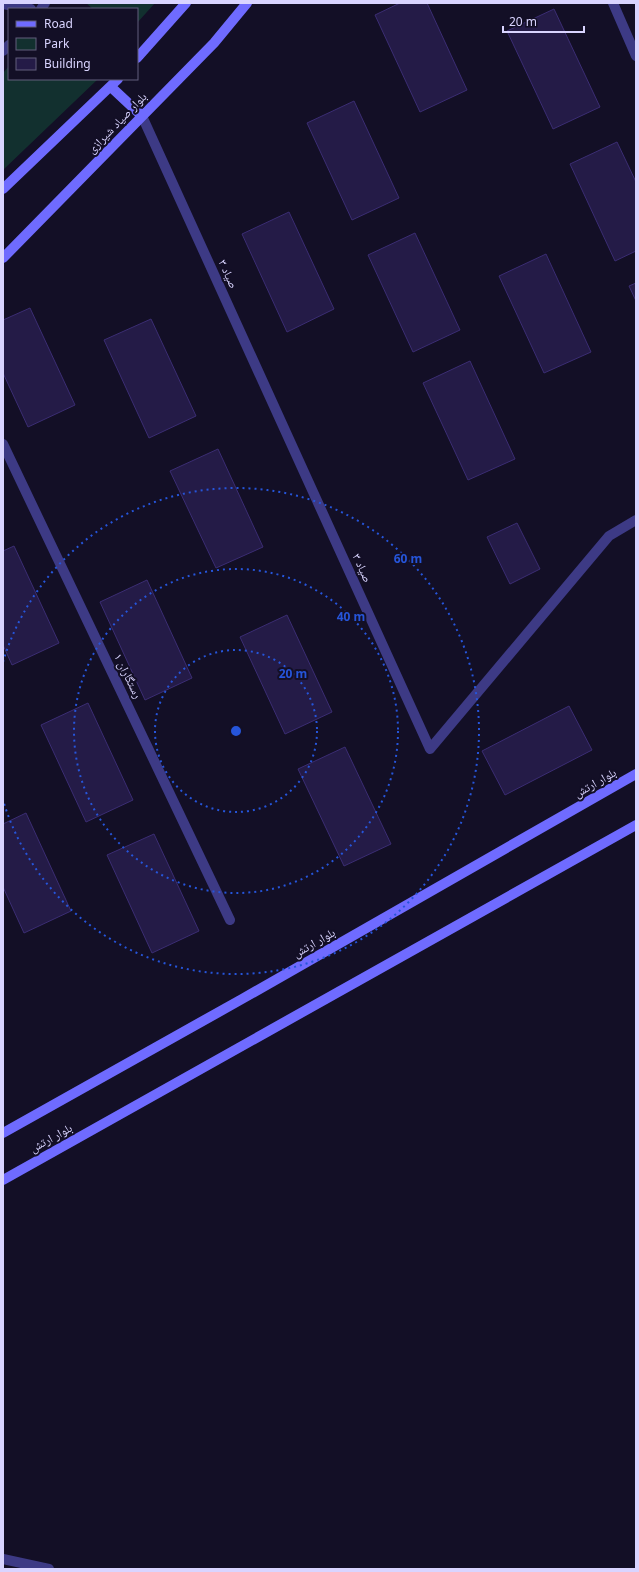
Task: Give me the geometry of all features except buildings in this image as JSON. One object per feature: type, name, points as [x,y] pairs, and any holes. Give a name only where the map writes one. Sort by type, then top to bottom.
[{"type":"main road","points":[[138,57],[186,3]]},
{"type":"main road","name":"بلوار صیاد شیرازی","points":[[3,258],[214,42],[247,3]]},
{"type":"main road","points":[[3,189],[117,80]]},
{"type":"main road","points":[[110,87],[142,116]]},
{"type":"main road","name":"بلوار ارتش","points":[[3,1133],[242,999],[636,774]]},
{"type":"main road","name":"بلوار ارتش","points":[[3,1180],[636,825]]},
{"type":"street","points":[[613,3],[636,56]]},
{"type":"street","points":[[3,4],[25,8]]},
{"type":"street","name":"صیاد ۳","points":[[142,116],[430,749],[609,536],[636,520]]},
{"type":"street","name":"رستگاران ۱","points":[[3,444],[230,920]]},
{"type":"street","points":[[3,1559],[18,1565],[49,1569]]},
{"type":"green space","points":[[86,3],[155,3],[138,22],[138,8],[92,8]]},
{"type":"green space","points":[[8,67],[8,80],[97,80],[3,170],[3,73]]}]
